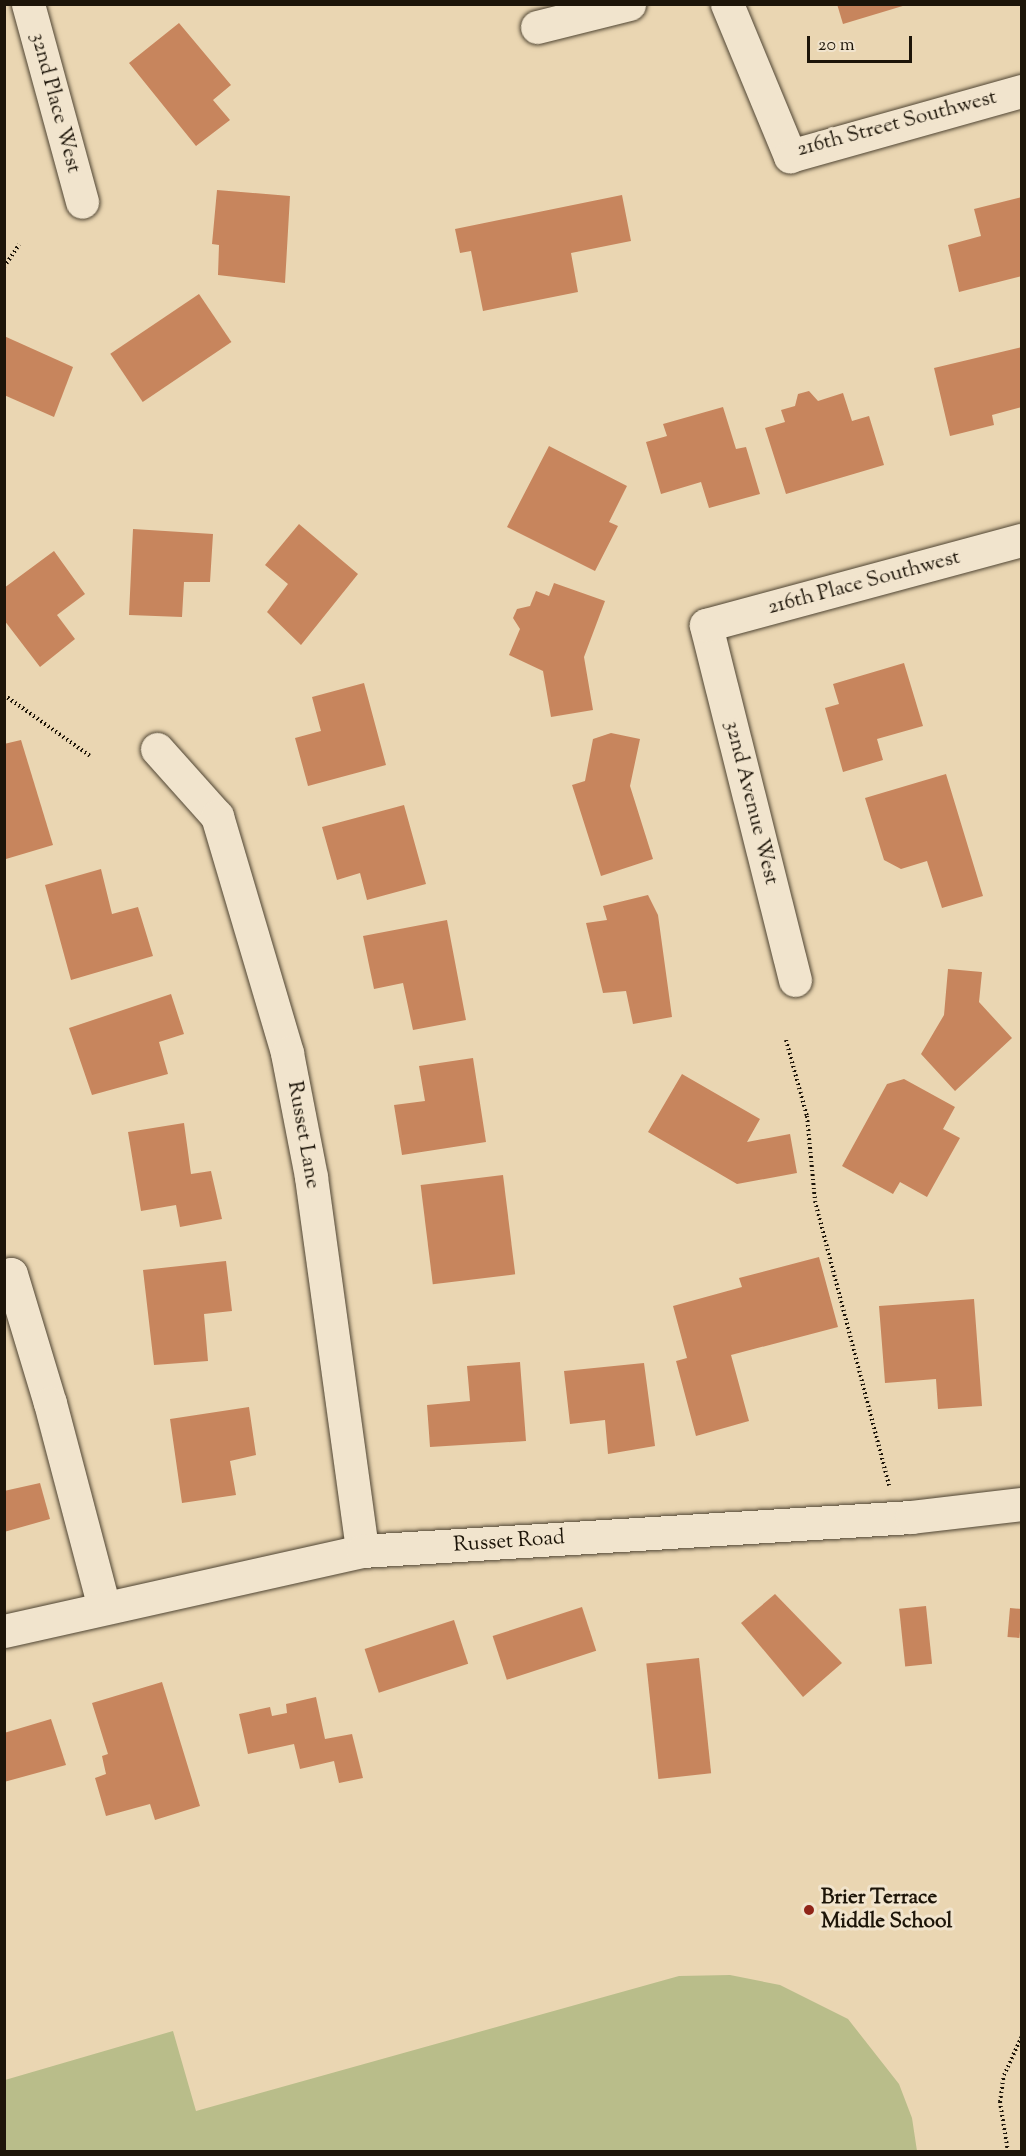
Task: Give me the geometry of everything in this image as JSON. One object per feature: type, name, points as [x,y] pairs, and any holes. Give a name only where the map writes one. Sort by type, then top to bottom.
[{"type":"street","name":"32nd Place West","points":[[28,4],[82,202]]},
{"type":"street","points":[[537,27],[629,4]]},
{"type":"street","name":"216th Street Southwest","points":[[727,4],[789,156],[1022,91]]},
{"type":"street","name":"216th Place Southwest","points":[[706,625],[1022,540]]},
{"type":"street","name":"32nd Avenue West","points":[[706,625],[795,980]]},
{"type":"street","name":"Russet Lane","points":[[157,749],[218,816],[287,1053],[311,1177],[362,1551]]},
{"type":"street","points":[[4,1276],[11,1274],[44,1382],[104,1607]]},
{"type":"street","name":"Russet Road","points":[[4,1631],[362,1551],[911,1516],[1022,1504]]},
{"type":"path","points":[[4,267],[20,245]]},
{"type":"path","points":[[4,695],[90,756]]},
{"type":"path","points":[[786,1040],[807,1116],[815,1202],[892,1498]]},
{"type":"path","points":[[1008,2151],[1000,2102],[1004,2075],[1022,2036]]},
{"type":"green space","points":[[730,1975],[780,1985],[848,2019],[899,2084],[912,2118],[917,2151],[5,2151],[5,2080],[173,2031],[196,2111],[679,1976]]},
{"type":"building","points":[[837,4],[906,4],[906,5],[843,24]]},
{"type":"building","points":[[179,23],[231,85],[213,100],[230,120],[196,146],[129,63]]},
{"type":"building","points":[[217,190],[290,196],[285,283],[218,275],[219,245],[212,244]]},
{"type":"building","points":[[622,195],[631,241],[571,253],[578,292],[483,311],[471,251],[460,253],[455,229]]},
{"type":"building","points":[[1022,197],[1022,276],[959,292],[948,245],[981,236],[974,209]]},
{"type":"building","points":[[199,294],[231,342],[143,402],[110,354]]},
{"type":"building","points":[[4,336],[73,367],[54,417],[4,395]]},
{"type":"building","points":[[1022,347],[1022,407],[992,415],[994,425],[950,436],[934,368]]},
{"type":"building","points":[[809,391],[818,401],[843,393],[852,421],[869,416],[884,465],[786,494],[765,428],[785,422],[781,410],[795,406],[798,394]]},
{"type":"building","points":[[723,407],[736,449],[746,447],[760,494],[709,508],[701,482],[661,494],[646,442],[667,436],[663,424]]},
{"type":"building","points":[[549,446],[627,486],[609,522],[618,526],[595,571],[507,527]]},
{"type":"building","points":[[299,524],[358,574],[301,645],[267,612],[288,584],[265,565]]},
{"type":"building","points":[[133,529],[213,534],[210,582],[184,582],[182,617],[129,615]]},
{"type":"building","points":[[54,551],[85,594],[57,615],[75,639],[40,667],[4,620],[4,588]]},
{"type":"building","points":[[554,583],[605,601],[584,657],[593,710],[551,717],[543,671],[509,655],[520,629],[513,618],[517,609],[530,606],[536,591],[549,596]]},
{"type":"building","points":[[904,663],[923,726],[877,739],[883,760],[843,772],[825,708],[839,704],[833,684]]},
{"type":"building","points":[[364,683],[386,765],[308,786],[295,738],[321,731],[312,697]]},
{"type":"building","points":[[611,733],[640,739],[630,786],[653,859],[601,876],[572,785],[585,781],[593,739]]},
{"type":"building","points":[[21,740],[53,845],[6,859],[4,744]]},
{"type":"building","points":[[946,774],[983,896],[942,908],[927,861],[901,869],[884,860],[865,798]]},
{"type":"building","points":[[404,805],[426,884],[367,900],[360,873],[337,880],[322,827]]},
{"type":"building","points":[[101,869],[112,914],[138,907],[153,956],[71,980],[45,885]]},
{"type":"building","points":[[648,895],[658,915],[672,1017],[633,1024],[626,991],[603,993],[586,923],[607,920],[603,906]]},
{"type":"building","points":[[447,920],[466,1020],[413,1030],[403,983],[374,989],[363,936]]},
{"type":"building","points":[[948,969],[982,972],[979,1002],[1012,1038],[955,1091],[921,1054],[944,1015]]},
{"type":"building","points":[[171,994],[184,1034],[159,1042],[168,1074],[92,1095],[69,1028]]},
{"type":"building","points":[[473,1058],[486,1142],[402,1155],[394,1105],[425,1101],[419,1066]]},
{"type":"building","points":[[682,1074],[760,1119],[747,1142],[790,1134],[797,1173],[737,1184],[648,1132]]},
{"type":"building","points":[[904,1079],[955,1107],[943,1129],[960,1138],[927,1197],[900,1182],[893,1194],[842,1166],[887,1084]]},
{"type":"building","points":[[184,1123],[191,1174],[211,1171],[222,1219],[180,1227],[176,1205],[141,1211],[128,1132]]},
{"type":"building","points":[[503,1175],[515,1274],[433,1284],[421,1185]]},
{"type":"building","points":[[819,1257],[838,1327],[731,1355],[749,1421],[696,1436],[676,1361],[687,1358],[673,1306],[742,1287],[739,1278]]},
{"type":"building","points":[[226,1261],[232,1311],[204,1314],[208,1361],[154,1365],[143,1270]]},
{"type":"building","points":[[974,1299],[982,1406],[938,1409],[936,1379],[885,1383],[879,1306]]},
{"type":"building","points":[[520,1362],[526,1441],[430,1447],[427,1405],[470,1401],[467,1366]]},
{"type":"building","points":[[644,1363],[655,1446],[608,1454],[605,1420],[570,1424],[564,1371]]},
{"type":"building","points":[[249,1407],[256,1455],[230,1461],[236,1495],[182,1503],[170,1419]]},
{"type":"building","points":[[40,1483],[50,1519],[4,1532],[4,1491]]},
{"type":"building","points":[[775,1594],[842,1663],[803,1697],[741,1623]]},
{"type":"building","points":[[926,1606],[932,1664],[905,1667],[899,1609]]},
{"type":"building","points":[[582,1607],[596,1651],[507,1680],[493,1636]]},
{"type":"building","points":[[1010,1608],[1022,1609],[1019,1638],[1007,1637]]},
{"type":"building","points":[[454,1620],[468,1664],[379,1693],[365,1649]]},
{"type":"building","points":[[699,1658],[711,1773],[658,1779],[646,1664]]},
{"type":"building","points":[[162,1682],[200,1806],[155,1820],[150,1804],[106,1816],[95,1778],[106,1774],[102,1756],[108,1754],[92,1703]]},
{"type":"building","points":[[316,1697],[325,1739],[352,1734],[363,1778],[339,1783],[334,1761],[300,1769],[294,1744],[248,1754],[239,1714],[270,1707],[272,1716],[287,1713],[286,1704]]},
{"type":"building","points":[[51,1719],[66,1765],[4,1782],[4,1733]]},
{"type":"place","name":"Brier Terrace Middle School","points":[[809,1910]]}]
